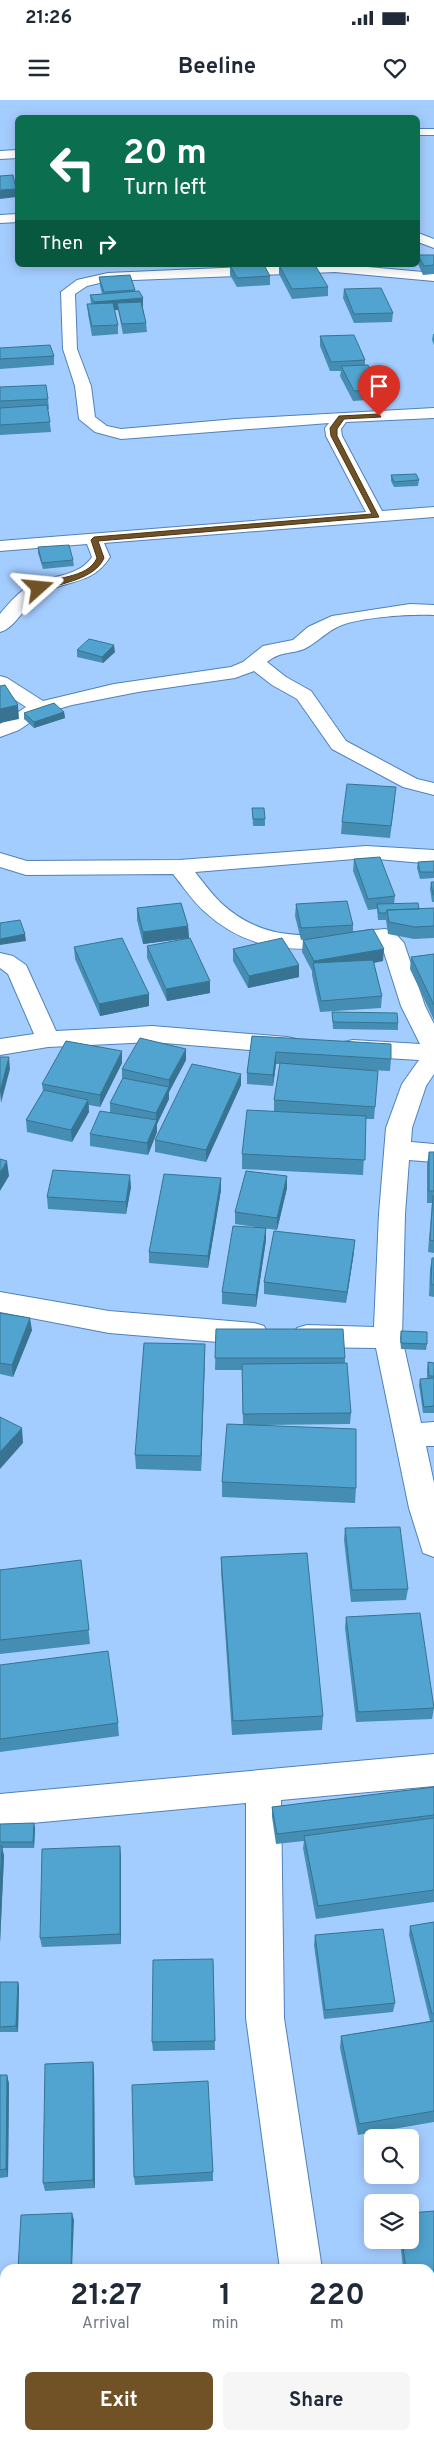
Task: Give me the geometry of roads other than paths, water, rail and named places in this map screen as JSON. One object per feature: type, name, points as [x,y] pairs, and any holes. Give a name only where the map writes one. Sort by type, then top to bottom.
[{"type":"street","points":[[420,132],[434,132]]},
{"type":"street","points":[[0,155],[15,154]]},
{"type":"street","points":[[0,218],[15,218]]},
{"type":"street","points":[[420,238],[434,244]]},
{"type":"street","points":[[434,277],[335,268],[234,271],[108,277],[82,283],[68,292],[70,349],[83,386],[86,419],[101,428],[121,434],[236,424],[434,413]]},
{"type":"street","points":[[342,418],[333,428],[334,436],[376,516]]},
{"type":"street","points":[[0,546],[434,512]]},
{"type":"street","points":[[0,626],[21,600],[33,592],[86,572],[98,565],[101,558],[94,540]]},
{"type":"street","points":[[0,730],[10,729],[41,708],[106,692],[235,672],[255,662],[270,650],[299,644],[315,631],[338,620],[410,609],[434,610]]},
{"type":"street","points":[[255,662],[279,681],[304,695],[339,745],[410,784],[434,789]]},
{"type":"street","points":[[0,682],[41,708]]},
{"type":"street","points":[[0,860],[26,868],[180,867],[366,852],[434,857]]},
{"type":"street","points":[[180,867],[212,907],[244,930],[279,942],[301,943],[385,936],[393,943],[412,1006],[434,1047]]},
{"type":"street","points":[[0,960],[5,960],[18,970],[48,1039]]},
{"type":"street","points":[[0,1047],[48,1039],[152,1034],[306,1046]]},
{"type":"street","points":[[335,1048],[434,1053]]},
{"type":"street","points":[[434,1057],[414,1084],[399,1128],[392,1214],[388,1338],[421,1435],[434,1544]]},
{"type":"street","points":[[397,1150],[434,1153]]},
{"type":"street","points":[[0,1302],[109,1322],[215,1332],[388,1338]]},
{"type":"street","points":[[0,1810],[434,1770]]},
{"type":"street","points":[[262,1786],[265,2018],[300,2264]]}]
